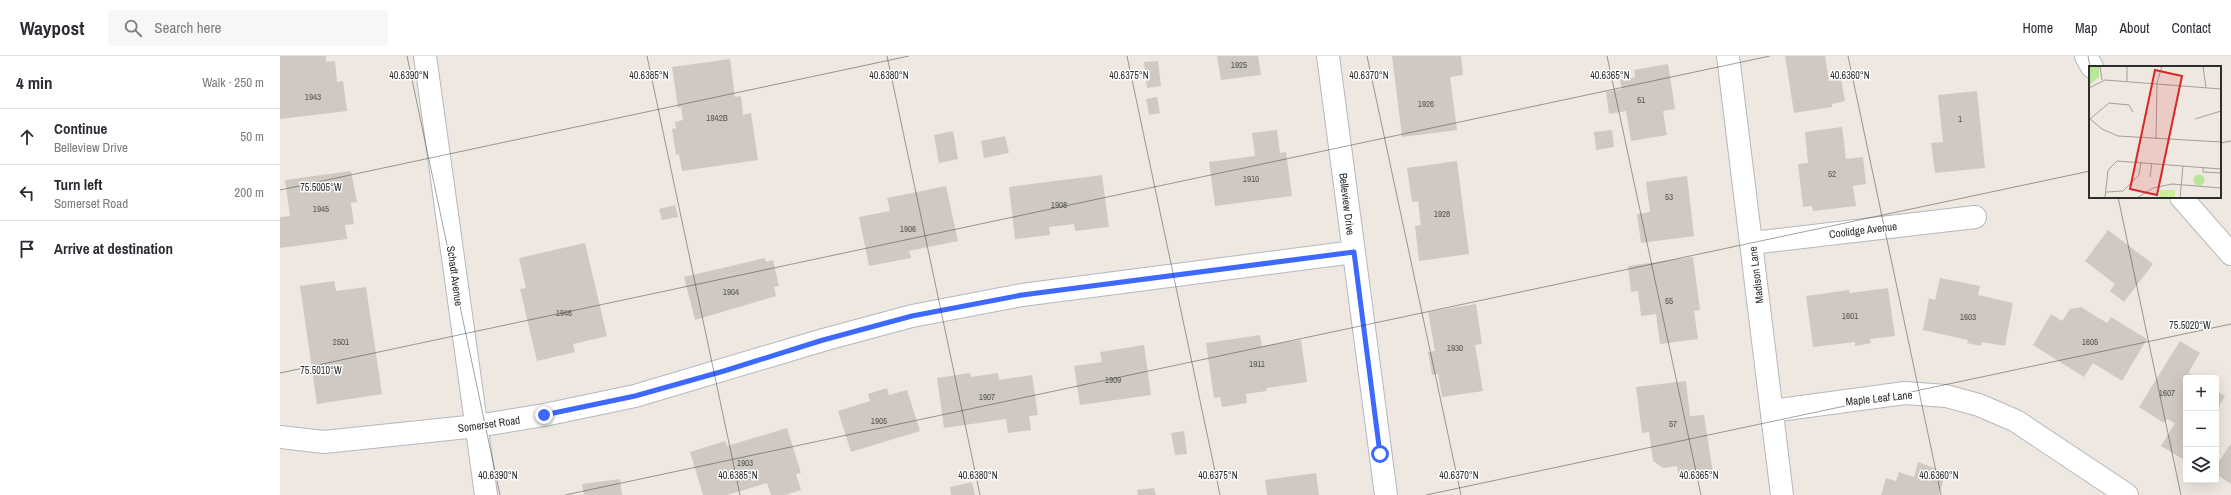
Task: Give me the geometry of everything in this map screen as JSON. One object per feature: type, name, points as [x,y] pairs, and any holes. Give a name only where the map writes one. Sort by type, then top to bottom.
[{"type":"street","name":"Schadt Avenue","points":[[425,56],[486,495]]},
{"type":"street","name":"Belleview Drive","points":[[1328,56],[1386,495]]},
{"type":"street","name":"Madison Lane","points":[[1728,56],[1782,495]]},
{"type":"street","points":[[2086,56],[2091,66]]},
{"type":"street","points":[[2182,198],[2231,254]]},
{"type":"street","name":"Coolidge Avenue","points":[[1752,243],[1975,217]]},
{"type":"street","name":"Somerset Road","points":[[280,437],[324,442],[477,426],[544,415],[635,396],[724,371],[823,340],[912,316],[1022,295],[1354,252]]},
{"type":"street","name":"Maple Leaf Lane","points":[[1772,411],[1905,393],[1946,396],[1979,404],[2016,422],[2127,495]]},
{"type":"building","points":[[280,56],[326,56],[326,62],[335,61],[337,82],[343,81],[347,111],[280,119]]},
{"type":"building","points":[[1217,56],[1258,56],[1261,75],[1221,80]]},
{"type":"building","points":[[1392,56],[1461,56],[1463,75],[1450,77],[1457,130],[1402,137]]},
{"type":"building","points":[[1785,56],[1825,56],[1829,81],[1841,79],[1845,101],[1832,104],[1832,107],[1794,113]]},
{"type":"building","points":[[730,59],[735,97],[741,96],[743,115],[751,113],[758,160],[682,171],[679,154],[676,155],[672,129],[676,128],[675,122],[683,120],[681,107],[678,108],[672,67]]},
{"type":"building","points":[[1158,61],[1161,86],[1147,88],[1144,62]]},
{"type":"building","points":[[1668,64],[1675,109],[1663,111],[1667,135],[1631,141],[1626,111],[1609,114],[1606,92],[1622,89],[1620,80],[1635,77],[1634,70]]},
{"type":"building","points":[[1977,91],[1985,168],[1935,173],[1931,143],[1943,142],[1938,95]]},
{"type":"building","points":[[1157,97],[1160,113],[1149,115],[1146,99]]},
{"type":"building","points":[[1842,127],[1846,159],[1863,157],[1866,184],[1853,186],[1856,206],[1813,211],[1812,206],[1803,207],[1798,164],[1808,163],[1805,132]]},
{"type":"building","points":[[1277,130],[1280,153],[1286,152],[1292,196],[1215,206],[1209,162],[1255,156],[1252,133]]},
{"type":"building","points":[[1612,130],[1614,147],[1596,150],[1594,132]]},
{"type":"building","points":[[953,131],[958,159],[939,163],[934,135]]},
{"type":"building","points":[[1005,136],[1009,153],[984,158],[981,141]]},
{"type":"building","points":[[1457,161],[1469,254],[1419,261],[1415,226],[1421,225],[1418,201],[1412,202],[1407,168]]},
{"type":"building","points":[[351,171],[357,202],[351,203],[354,224],[345,225],[347,239],[280,248],[280,217],[290,216],[285,180]]},
{"type":"building","points":[[1102,175],[1109,227],[1075,231],[1074,224],[1049,227],[1050,235],[1015,239],[1009,187]]},
{"type":"building","points":[[1687,176],[1694,236],[1641,243],[1637,214],[1650,212],[1646,182]]},
{"type":"building","points":[[946,186],[958,241],[909,251],[911,258],[869,266],[859,217],[890,211],[887,198]]},
{"type":"building","points":[[675,205],[678,217],[662,220],[659,209]]},
{"type":"building","points":[[2108,230],[2153,264],[2124,302],[2110,291],[2115,284],[2085,261]]},
{"type":"building","points":[[585,243],[607,336],[573,344],[575,352],[537,361],[520,289],[526,288],[519,258]]},
{"type":"building","points":[[1693,257],[1700,310],[1694,311],[1698,339],[1660,344],[1656,314],[1641,316],[1638,291],[1631,292],[1628,266]]},
{"type":"building","points":[[765,258],[766,262],[773,260],[779,286],[774,287],[776,296],[695,320],[684,277]]},
{"type":"building","points":[[1940,278],[1980,286],[1978,295],[2013,303],[2005,346],[1982,342],[1981,346],[1967,343],[1968,340],[1923,330],[1929,298],[1935,300]]},
{"type":"building","points":[[334,281],[336,291],[366,287],[382,394],[317,404],[300,286]]},
{"type":"building","points":[[1888,288],[1895,336],[1870,339],[1871,343],[1855,346],[1855,342],[1813,347],[1806,296],[1849,290],[1850,293]]},
{"type":"building","points":[[1476,304],[1482,344],[1475,345],[1483,391],[1442,397],[1438,374],[1432,375],[1428,352],[1435,351],[1428,312]]},
{"type":"building","points":[[2081,307],[2107,323],[2111,317],[2147,339],[2122,381],[2093,363],[2084,377],[2033,345],[2051,314],[2062,321],[2070,309]]},
{"type":"building","points":[[1260,335],[1262,346],[1301,340],[1307,382],[1266,388],[1267,391],[1246,394],[1247,403],[1222,407],[1220,397],[1214,398],[1206,343]]},
{"type":"building","points":[[2180,341],[2200,353],[2188,373],[2191,375],[2183,375],[2183,459],[2161,446],[2175,423],[2167,419],[2164,423],[2139,407]]},
{"type":"building","points":[[1144,345],[1151,395],[1080,405],[1074,366],[1102,362],[1100,352]]},
{"type":"building","points":[[970,373],[971,377],[998,373],[999,380],[1032,375],[1038,415],[1029,416],[1031,430],[1008,433],[1006,419],[944,428],[937,378]]},
{"type":"building","points":[[1686,381],[1690,416],[1704,415],[1713,474],[1679,479],[1677,466],[1663,468],[1653,461],[1649,432],[1642,433],[1636,387]]},
{"type":"building","points":[[887,388],[889,395],[907,390],[920,431],[851,452],[838,411],[870,401],[868,394]]},
{"type":"building","points":[[2219,392],[2225,396],[2219,407]]},
{"type":"building","points":[[787,428],[801,473],[796,474],[801,490],[785,495],[771,495],[767,483],[727,495],[703,495],[690,452],[725,441],[727,446]]},
{"type":"building","points":[[1184,431],[1187,454],[1175,455],[1171,433]]},
{"type":"building","points":[[2231,443],[2231,484],[2219,476],[2219,461]]},
{"type":"building","points":[[1918,462],[1946,472],[1939,495],[1881,495],[1886,478],[1896,481],[1899,472],[1914,477]]},
{"type":"building","points":[[1316,473],[1319,495],[1267,495],[1265,480]]},
{"type":"building","points":[[620,479],[622,495],[584,495],[582,484]]},
{"type":"building","points":[[972,482],[975,495],[951,495],[950,487]]},
{"type":"building","points":[[1154,488],[1156,495],[1138,495],[1137,490]]},
{"type":"route","points":[[544,415],[635,396],[724,371],[823,340],[912,316],[1022,295],[1354,252],[1380,454]]}]
